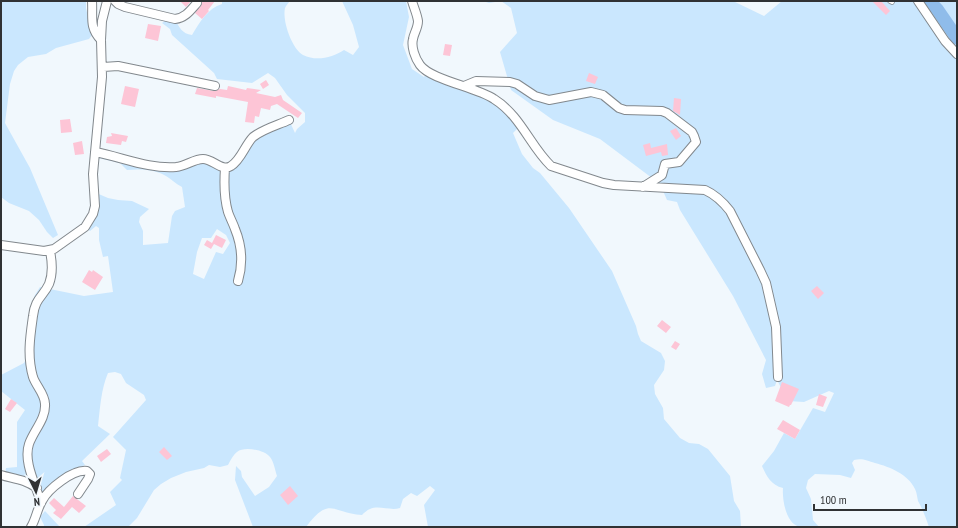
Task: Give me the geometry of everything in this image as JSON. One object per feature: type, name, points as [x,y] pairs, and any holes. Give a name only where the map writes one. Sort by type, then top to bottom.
[{"type":"street","points":[[92,1],[92,29],[95,35],[101,40]]},
{"type":"street","points":[[1,245],[35,251],[50,250],[60,246],[85,227],[93,214],[95,206],[93,174],[102,90],[102,21],[107,1]]},
{"type":"street","points":[[115,1],[125,7],[175,19],[181,18],[197,3]]},
{"type":"street","points":[[412,1],[418,22],[412,40],[413,48],[420,65],[424,70],[433,75],[488,95],[508,110],[551,166],[603,184],[706,190],[718,197],[730,212],[766,283],[776,327],[776,363],[778,377]]},
{"type":"street","points":[[918,1],[945,41],[957,54]]},
{"type":"street","points":[[102,67],[118,66],[214,86]]},
{"type":"street","points":[[464,86],[476,81],[510,82],[517,84],[535,96],[549,100],[591,92],[603,96],[614,105],[625,110],[654,110],[667,113],[692,132],[696,142],[679,162],[665,164],[662,175],[642,187]]},
{"type":"street","points":[[95,152],[144,164],[166,167],[184,166],[204,159],[212,161],[225,168],[230,167],[235,163],[254,137],[260,132],[290,120]]},
{"type":"street","points":[[225,168],[228,212],[239,240],[241,257],[238,281]]},
{"type":"street","points":[[41,502],[28,465],[28,448],[46,406],[42,392],[34,377],[29,349],[35,304],[51,278],[50,250]]},
{"type":"street","points":[[31,527],[45,495],[55,486],[72,475],[84,470],[90,474],[78,494]]},
{"type":"street","points":[[1,475],[18,478],[37,488]]},
{"type":"shaded area","points":[[1,1],[86,1],[86,8],[92,35],[89,39],[56,48],[46,54],[28,57],[18,65],[14,71],[10,84],[5,123],[30,168],[58,235],[53,238],[39,220],[29,211],[9,203],[1,197]]},
{"type":"shaded area","points":[[222,1],[290,1],[285,8],[284,14],[286,27],[295,47],[299,52],[308,57],[325,58],[344,50],[353,55],[359,47],[353,25],[342,1],[406,1],[409,17],[403,45],[412,69],[424,77],[428,72],[479,91],[521,125],[513,133],[522,154],[569,208],[612,271],[641,341],[661,353],[665,361],[664,370],[654,385],[655,394],[663,408],[664,419],[680,438],[689,443],[699,444],[708,449],[730,476],[734,501],[740,511],[741,527],[428,527],[424,505],[435,490],[430,486],[417,496],[411,493],[403,499],[400,508],[396,509],[373,508],[362,515],[352,514],[332,508],[321,511],[306,527],[253,527],[235,480],[236,466],[241,471],[242,477],[255,496],[269,487],[277,476],[270,457],[264,452],[244,449],[240,450],[233,456],[228,465],[220,467],[209,465],[204,468],[186,472],[161,484],[154,490],[137,518],[128,527],[84,527],[116,505],[110,492],[122,480],[120,478],[126,450],[113,437],[146,400],[144,395],[126,383],[121,374],[115,372],[108,373],[106,379],[101,399],[98,426],[110,434],[82,461],[85,465],[69,472],[41,496],[35,481],[25,476],[5,474],[6,468],[17,467],[17,422],[25,410],[1,391],[1,375],[24,363],[29,354],[32,303],[35,295],[40,287],[84,296],[113,292],[108,256],[103,257],[99,240],[99,228],[96,226],[90,231],[85,227],[90,219],[94,192],[108,198],[132,201],[149,209],[140,217],[139,222],[143,231],[143,245],[168,243],[172,216],[175,211],[185,207],[182,187],[166,176],[147,170],[127,170],[120,163],[94,157],[95,152],[166,167],[198,160],[228,168],[248,143],[289,120],[295,133],[297,129],[305,122],[305,113],[287,95],[275,78],[268,73],[252,83],[217,79],[214,73],[172,35],[170,29],[162,23],[169,18],[175,19],[183,32],[192,35],[208,12],[222,4]],"holes":[[[217,229],[226,235],[230,243],[223,254],[216,252],[204,279],[193,274],[197,252],[202,238],[211,238]]]},
{"type":"shaded area","points":[[483,1],[501,1],[489,3]]},
{"type":"shaded area","points":[[501,1],[733,1],[764,16],[782,1],[957,1],[957,527],[929,527],[918,501],[916,490],[908,479],[892,469],[860,459],[854,460],[852,463],[855,470],[851,478],[840,475],[815,474],[808,480],[806,488],[811,499],[813,520],[819,527],[800,527],[791,521],[784,505],[783,488],[775,485],[770,480],[762,466],[774,451],[784,433],[795,439],[813,408],[825,412],[834,393],[829,391],[804,402],[788,401],[777,380],[775,386],[766,388],[762,374],[766,360],[733,296],[680,210],[677,202],[667,200],[660,184],[600,139],[553,120],[511,90],[500,52],[517,33],[511,8]]},
{"type":"shaded area","points":[[45,511],[60,527],[44,527],[40,517]]},
{"type":"building","points":[[180,1],[191,1],[186,7]]},
{"type":"building","points":[[202,1],[215,1],[202,19],[195,13],[201,6]]},
{"type":"building","points":[[872,1],[881,1],[890,11],[886,15]]},
{"type":"building","points":[[148,24],[161,26],[158,41],[145,38]]},
{"type":"building","points":[[445,44],[452,45],[450,56],[443,55]]},
{"type":"building","points":[[589,73],[598,77],[595,84],[586,81]]},
{"type":"building","points":[[266,80],[269,85],[263,89],[260,84]]},
{"type":"building","points":[[125,86],[139,89],[135,107],[121,104]]},
{"type":"building","points":[[228,86],[246,90],[247,88],[261,90],[256,93],[275,97],[281,95],[283,100],[302,113],[298,118],[277,104],[271,106],[270,110],[261,108],[259,117],[255,116],[254,123],[245,122],[248,102],[195,94],[197,88],[214,91],[220,89],[227,90]]},
{"type":"building","points":[[674,98],[681,99],[680,115],[673,111]]},
{"type":"building","points":[[70,119],[72,132],[61,133],[60,120]]},
{"type":"building","points":[[676,128],[681,136],[676,140],[670,131]]},
{"type":"building","points":[[111,133],[128,136],[126,142],[122,141],[121,145],[106,143],[107,137],[112,136]]},
{"type":"building","points":[[82,141],[84,154],[75,155],[73,143]]},
{"type":"building","points":[[650,143],[651,148],[667,144],[668,155],[662,156],[661,152],[646,156],[643,145]]},
{"type":"building","points":[[216,235],[226,240],[222,248],[214,244],[211,249],[204,245],[207,240],[212,243]]},
{"type":"building","points":[[89,270],[92,272],[93,270],[103,277],[95,290],[82,282]]},
{"type":"building","points":[[817,286],[824,293],[818,299],[811,291]]},
{"type":"building","points":[[662,320],[671,327],[666,333],[657,326]]},
{"type":"building","points":[[675,341],[680,344],[676,350],[671,347]]},
{"type":"building","points":[[782,382],[799,389],[789,407],[775,401]]},
{"type":"building","points":[[819,394],[827,397],[823,407],[816,405]]},
{"type":"building","points":[[11,399],[17,403],[10,412],[5,409]]},
{"type":"building","points":[[783,420],[800,430],[795,439],[777,429]]},
{"type":"building","points":[[164,447],[172,456],[167,460],[159,452]]},
{"type":"building","points":[[107,449],[111,454],[101,462],[97,456]]},
{"type":"building","points":[[290,486],[298,496],[288,505],[280,495]]},
{"type":"building","points":[[73,496],[86,506],[79,513],[72,507],[61,519],[53,513],[56,510],[49,503],[54,498],[64,507]]},
{"type":"waterway","points":[[929,1],[937,9],[957,38]]}]
